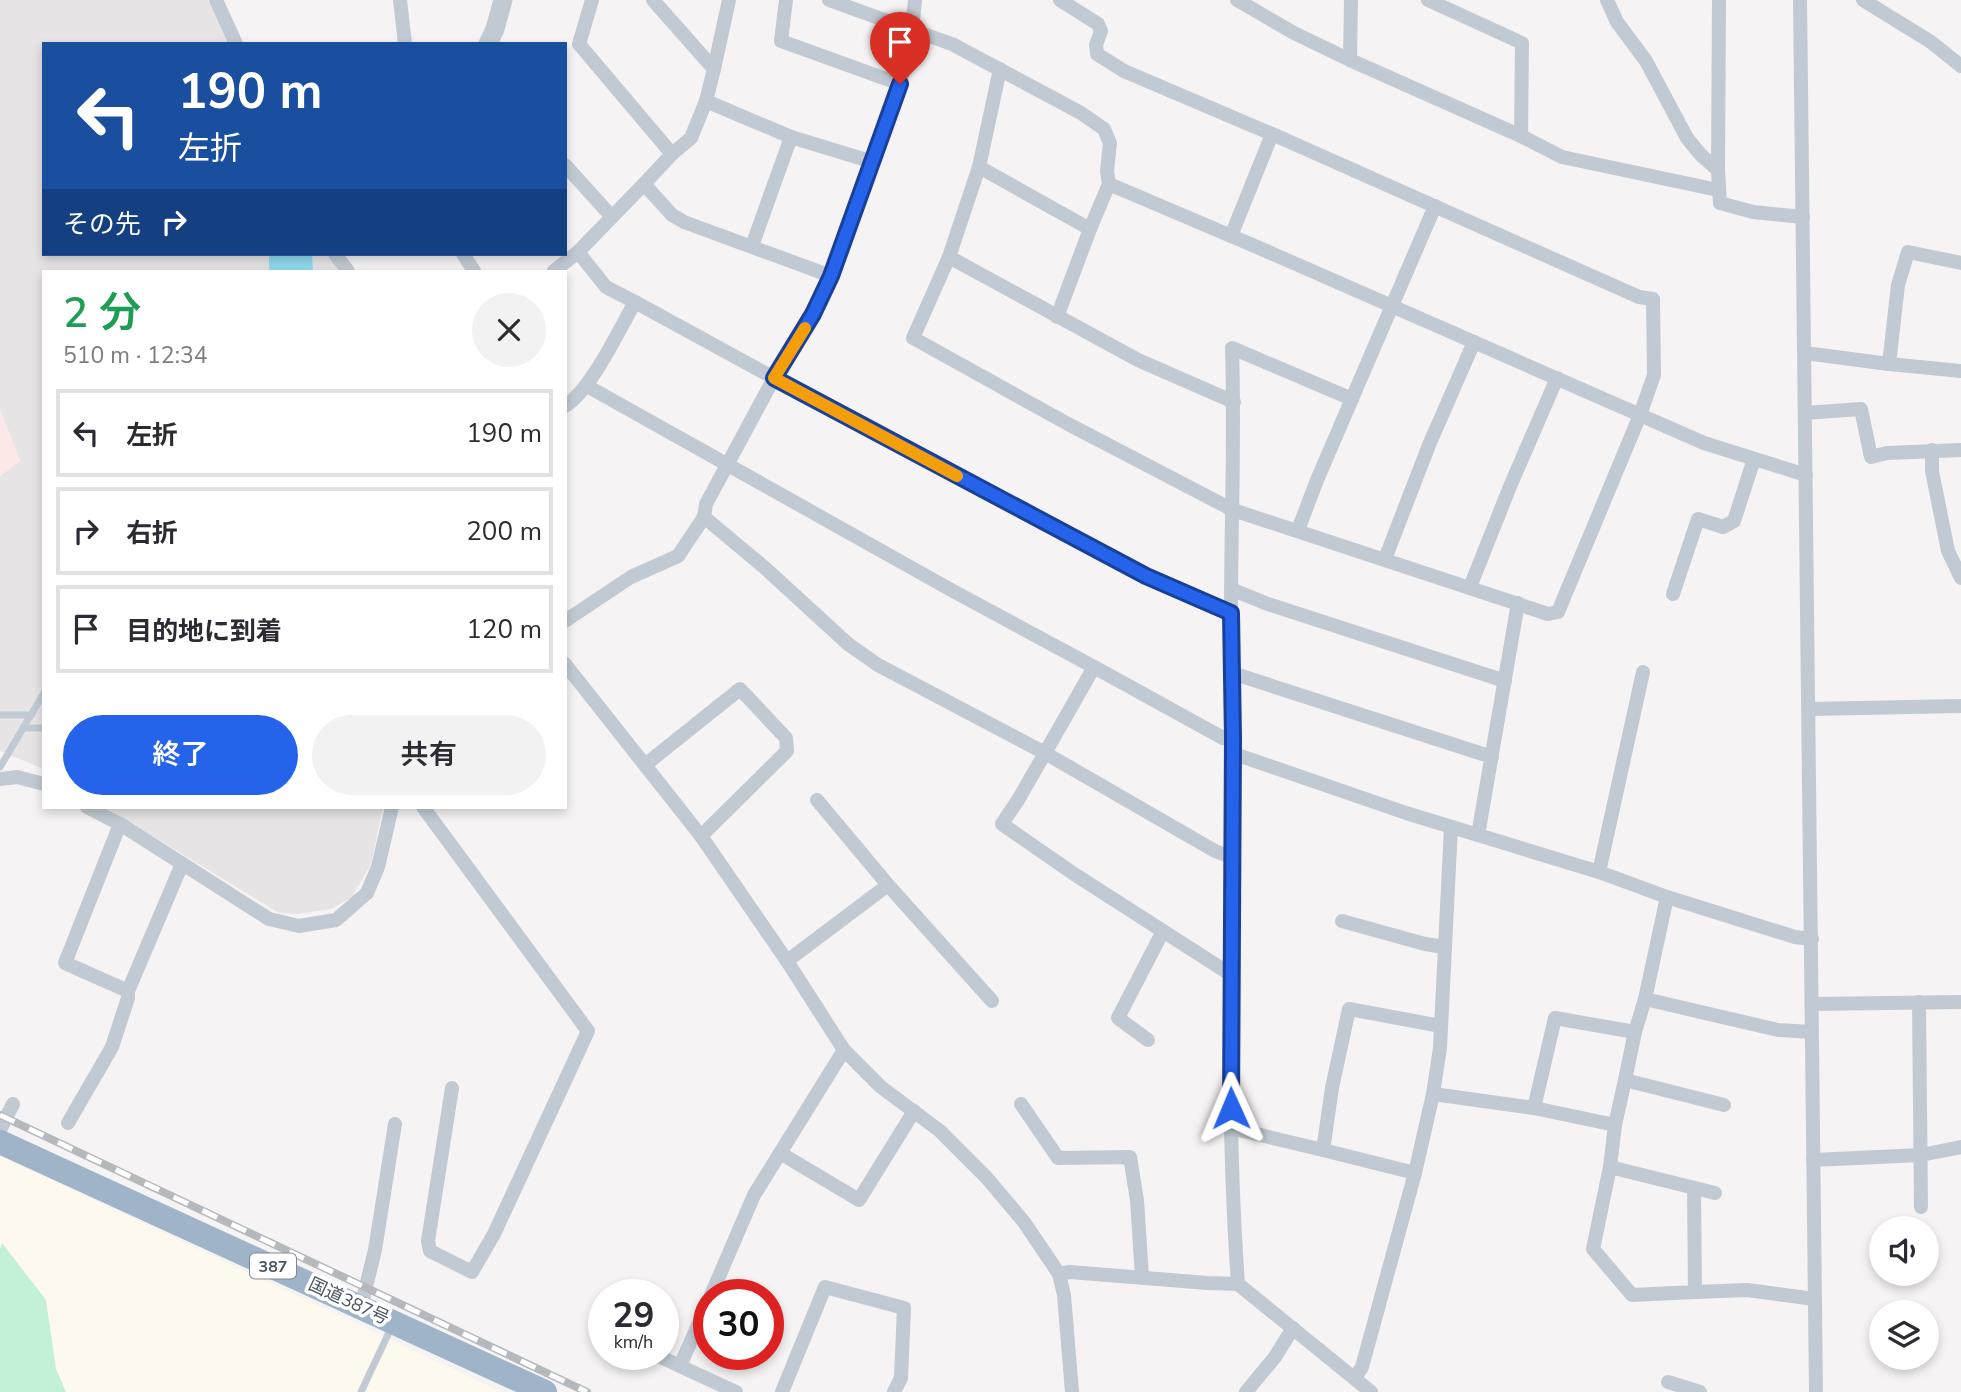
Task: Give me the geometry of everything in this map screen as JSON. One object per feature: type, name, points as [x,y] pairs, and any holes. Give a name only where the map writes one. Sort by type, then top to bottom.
[{"type":"highway","name":"国道387号","points":[[0,1142],[545,1392]]},
{"type":"street","points":[[216,0],[235,42]]},
{"type":"street","points":[[400,0],[405,42]]},
{"type":"street","points":[[489,42],[503,0]]},
{"type":"street","points":[[592,0],[579,44],[672,154]]},
{"type":"street","points":[[653,0],[714,69]]},
{"type":"street","points":[[555,270],[578,252],[672,154],[691,138],[706,101],[729,0]]},
{"type":"street","points":[[786,0],[781,41],[900,84]]},
{"type":"street","points":[[829,0],[951,44],[1081,113],[1104,129],[1110,143],[1107,171],[1110,184],[1057,317]]},
{"type":"street","points":[[567,620],[631,577],[678,556],[704,517],[706,504],[774,378],[813,314],[831,276],[900,84],[912,30],[915,0]]},
{"type":"street","points":[[1000,69],[979,167],[949,257],[913,338],[1068,424],[1233,510],[1548,614],[1558,612],[1654,375],[1653,299],[1639,297],[1124,71],[1097,54],[1096,45],[1101,31],[1098,24],[1059,0]]},
{"type":"street","points":[[1237,0],[1294,33],[1562,157],[1718,190]]},
{"type":"street","points":[[1350,60],[1351,0]]},
{"type":"street","points":[[1428,0],[1522,43],[1521,136]]},
{"type":"street","points":[[1607,0],[1617,22],[1646,61],[1687,138],[1718,170]]},
{"type":"street","points":[[1719,0],[1720,203],[1753,212],[1803,217]]},
{"type":"street","points":[[1800,0],[1816,1392]]},
{"type":"street","points":[[1863,0],[1931,42],[1961,66]]},
{"type":"street","points":[[706,101],[791,137],[873,162]]},
{"type":"street","points":[[1231,236],[1272,134]]},
{"type":"street","points":[[752,246],[791,137]]},
{"type":"street","points":[[567,167],[612,217]]},
{"type":"street","points":[[979,167],[1090,229]]},
{"type":"street","points":[[644,184],[672,215],[684,222],[831,276]]},
{"type":"street","points":[[1110,184],[1704,443],[1806,475]]},
{"type":"street","points":[[1298,530],[1435,206]]},
{"type":"street","points":[[578,252],[606,287],[1146,576],[1231,613]]},
{"type":"street","points":[[1889,364],[1898,285],[1908,252],[1961,263]]},
{"type":"street","points":[[337,256],[347,270]]},
{"type":"street","points":[[949,257],[1138,360],[1234,402]]},
{"type":"street","points":[[567,406],[587,386],[635,302]]},
{"type":"street","points":[[1385,559],[1429,444],[1474,342]]},
{"type":"street","points":[[1238,1284],[1231,1193],[1232,348],[1352,399]]},
{"type":"street","points":[[1805,353],[1961,371]]},
{"type":"street","points":[[1470,587],[1557,378]]},
{"type":"street","points":[[587,386],[941,585],[1223,738],[1232,746],[1406,813],[1599,872],[1667,897],[1795,937],[1812,939]]},
{"type":"street","points":[[1805,413],[1861,409],[1871,457],[1887,453],[1961,450]]},
{"type":"street","points":[[1931,450],[1932,471],[1948,551],[1961,578]]},
{"type":"street","points":[[1673,594],[1698,519],[1723,527],[1734,521],[1754,459]]},
{"type":"street","points":[[704,517],[848,644],[878,665],[1045,753],[1215,851],[1231,857]]},
{"type":"street","points":[[1231,589],[1265,603],[1505,681]]},
{"type":"street","points":[[1478,835],[1518,603]]},
{"type":"street","points":[[567,667],[701,836],[844,1050],[881,1087],[940,1131],[986,1177],[1024,1222],[1059,1274],[1064,1295],[1072,1392]]},
{"type":"street","points":[[1094,667],[1002,824],[1074,874],[1230,974]]},
{"type":"street","points":[[1599,872],[1643,672]]},
{"type":"street","points":[[1232,673],[1492,757]]},
{"type":"street","points":[[645,765],[740,689],[786,738],[787,751],[701,836]]},
{"type":"street","points":[[1809,709],[1961,706]]},
{"type":"street","points":[[0,779],[17,777],[42,783]]},
{"type":"street","points":[[817,800],[888,885],[992,1001]]},
{"type":"street","points":[[91,809],[120,824],[269,919],[299,926],[336,920],[367,893],[378,867],[392,809]]},
{"type":"street","points":[[424,809],[588,1031],[494,1234],[472,1272],[430,1251],[428,1241],[452,1088]]},
{"type":"street","points":[[120,824],[65,963],[128,991]]},
{"type":"street","points":[[1355,1378],[1362,1367],[1415,1173],[1433,1094],[1440,1048],[1451,827]]},
{"type":"street","points":[[68,1124],[112,1046],[128,991],[182,864]]},
{"type":"street","points":[[787,961],[888,885]]},
{"type":"street","points":[[1667,897],[1615,1125],[1610,1167],[1593,1249],[1632,1295],[1747,1290],[1814,1299]]},
{"type":"street","points":[[1342,920],[1424,944],[1444,947]]},
{"type":"street","points":[[1148,1040],[1118,1018],[1163,931]]},
{"type":"street","points":[[1645,999],[1778,1030],[1812,1032]]},
{"type":"street","points":[[1919,1002],[1921,1207]]},
{"type":"street","points":[[1812,1004],[1961,1002]]},
{"type":"street","points":[[1323,1150],[1332,1088],[1349,1009],[1441,1026]]},
{"type":"street","points":[[1534,1108],[1555,1018],[1635,1032]]},
{"type":"street","points":[[718,1279],[754,1195],[844,1050]]},
{"type":"street","points":[[1625,1080],[1724,1105]]},
{"type":"street","points":[[1433,1094],[1534,1108],[1615,1125]]},
{"type":"street","points":[[0,1130],[13,1104]]},
{"type":"street","points":[[1021,1104],[1058,1157],[1130,1157],[1137,1200],[1142,1277]]},
{"type":"street","points":[[780,1153],[859,1200],[914,1111]]},
{"type":"street","points":[[361,1307],[375,1250],[395,1124]]},
{"type":"street","points":[[1231,1128],[1415,1173]]},
{"type":"street","points":[[1813,1160],[1921,1155],[1961,1147]]},
{"type":"street","points":[[1610,1167],[1715,1193]]},
{"type":"street","points":[[1694,1188],[1695,1292]]},
{"type":"street","points":[[1059,1274],[1070,1272],[1238,1284],[1371,1392]]},
{"type":"street","points":[[782,1392],[825,1287],[904,1308],[901,1378],[894,1392]]},
{"type":"street","points":[[1246,1392],[1275,1357],[1293,1328]]},
{"type":"street","points":[[693,1336],[680,1366],[736,1392]]},
{"type":"street","points":[[1668,1382],[1700,1392]]},
{"type":"lane","points":[[0,767],[42,697]]},
{"type":"lane","points":[[0,715],[31,715]]},
{"type":"lane","points":[[23,728],[42,728]]},
{"type":"lane","points":[[361,1392],[394,1322]]},
{"type":"shaded area","points":[[0,0],[208,0],[227,42],[42,42],[42,256],[328,256],[338,270],[42,270],[42,768],[0,751],[0,476],[20,461],[0,409]]},
{"type":"shaded area","points":[[0,409],[20,461],[0,476]]},
{"type":"shaded area","points":[[108,809],[383,809],[371,864],[352,897],[331,909],[299,914],[279,913]]},
{"type":"shaded area","points":[[0,1156],[45,1177],[502,1392],[0,1392]]},
{"type":"green space","points":[[2,1243],[46,1300],[56,1369],[66,1392],[0,1392]]},
{"type":"water","points":[[269,256],[312,256],[313,270],[269,270]]},
{"type":"railway","points":[[0,1115],[587,1392]]},
{"type":"slow traffic","points":[[805,328],[774,378],[957,476]]},
{"type":"route","points":[[900,84],[831,276],[813,314],[774,378],[1146,576],[1231,613],[1231,1108]]}]
